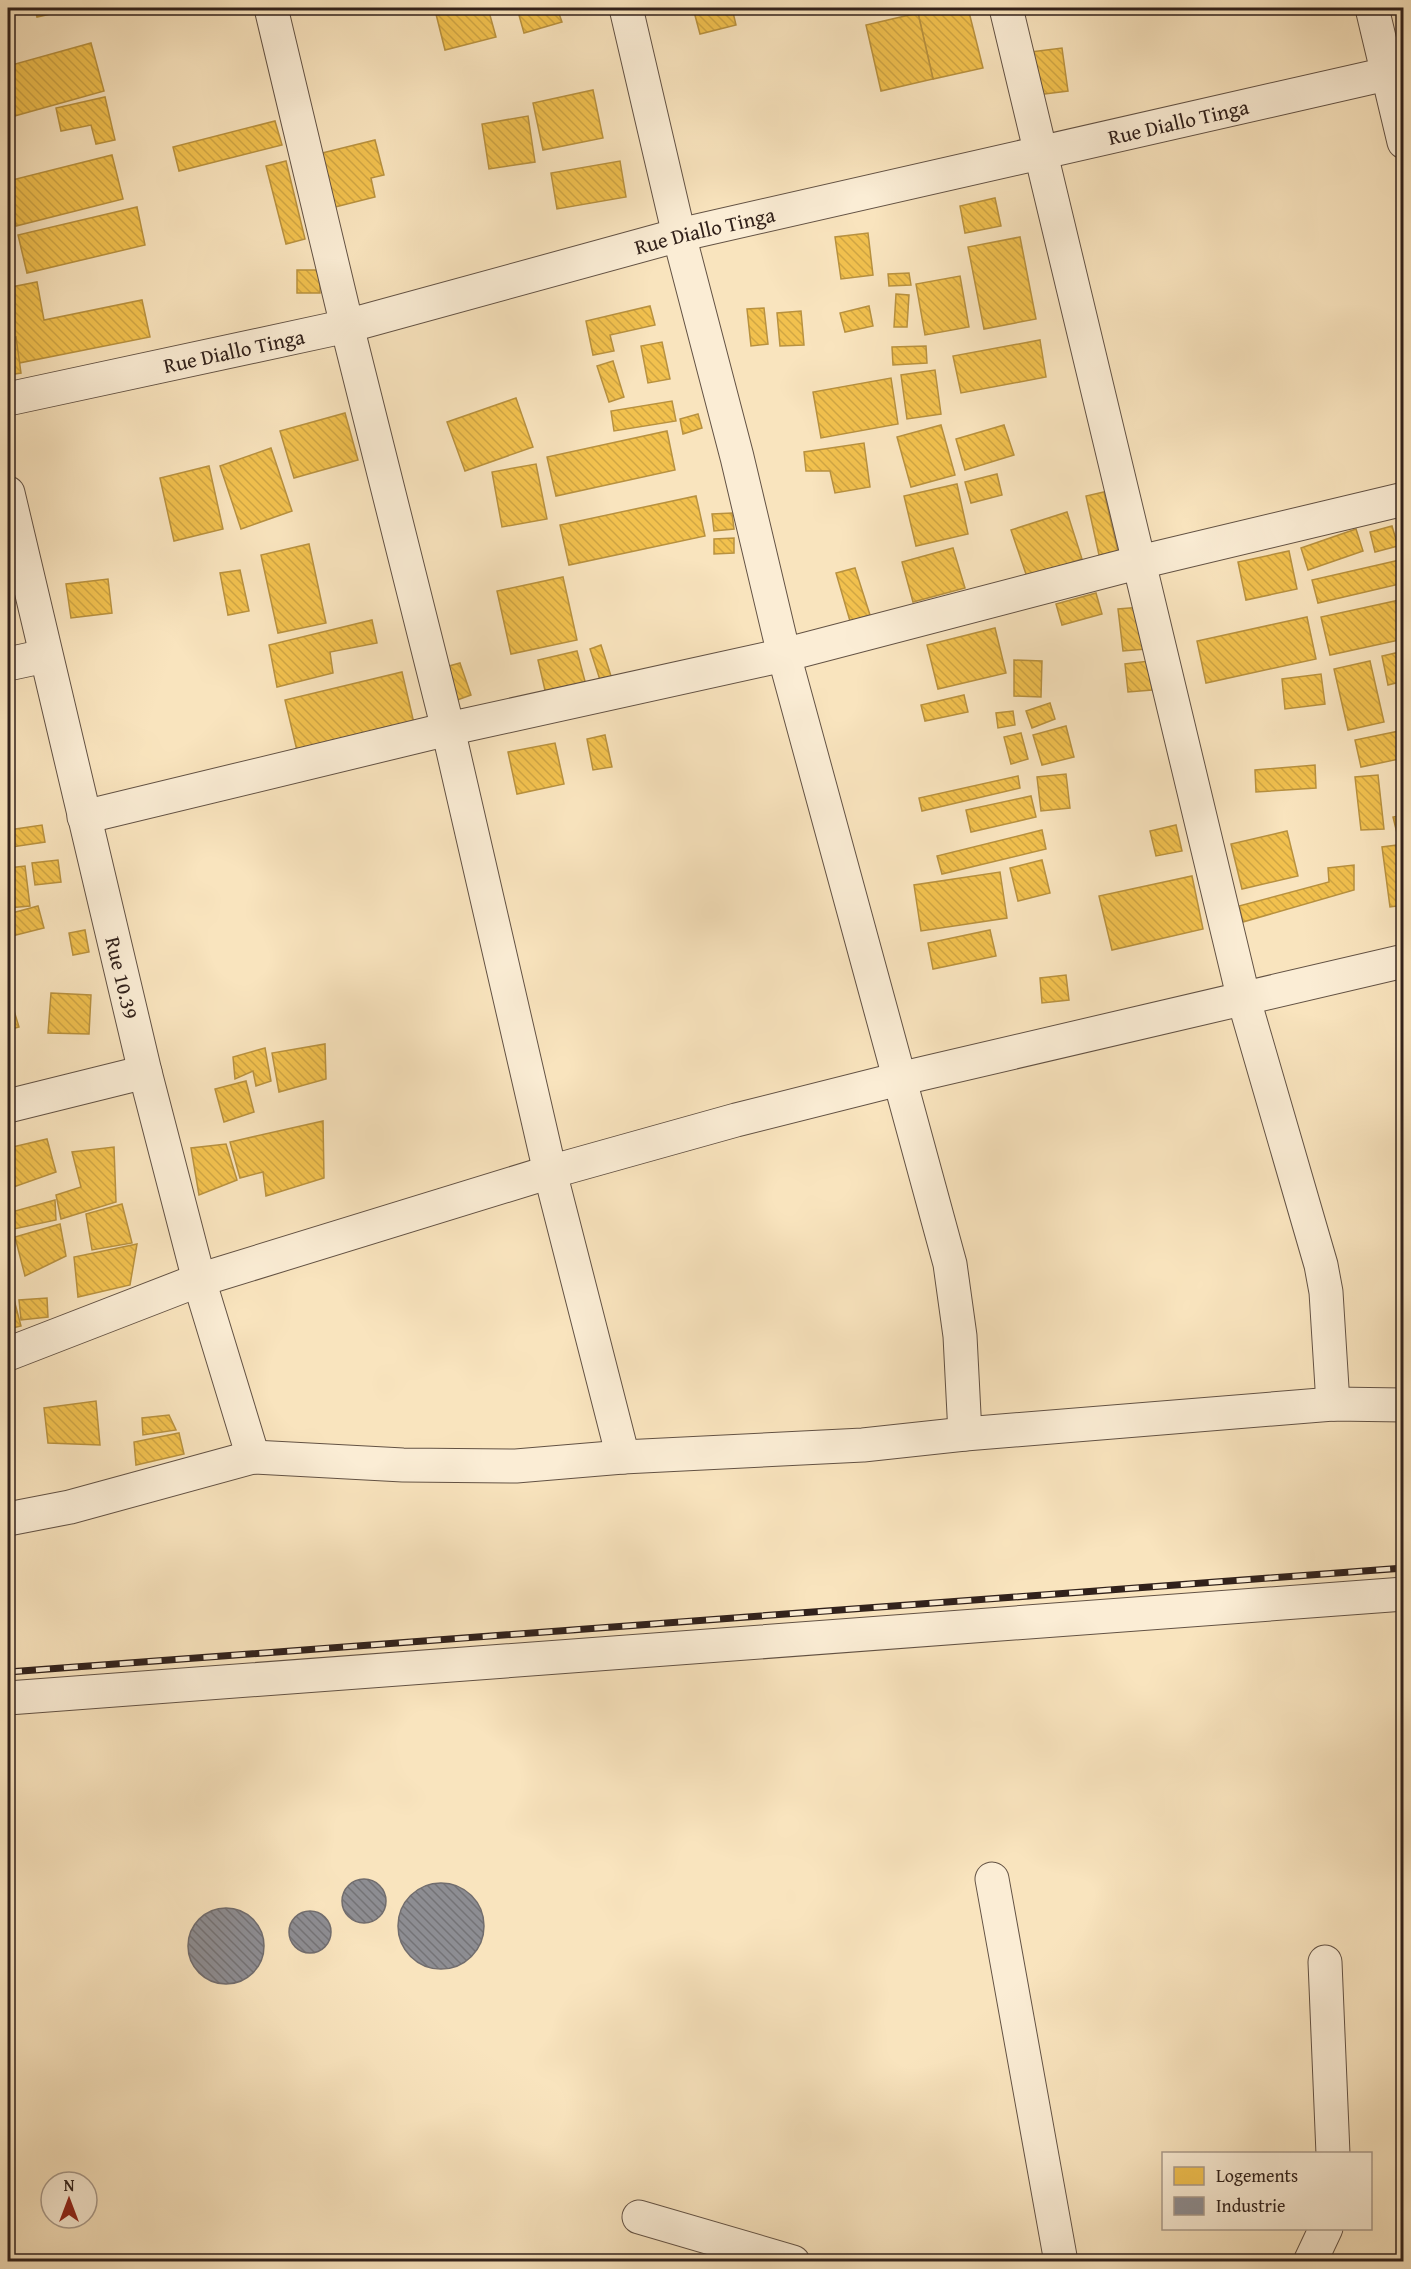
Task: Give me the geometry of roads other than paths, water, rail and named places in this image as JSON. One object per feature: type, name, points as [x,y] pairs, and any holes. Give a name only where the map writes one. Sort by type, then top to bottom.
[{"type":"street","points":[[271,8],[347,326],[448,729],[550,1172],[622,1457]]},
{"type":"street","points":[[626,8],[679,235],[737,457],[784,655],[950,1264],[960,1336],[965,1434]]},
{"type":"street","points":[[1006,8],[1244,1000],[1321,1266],[1326,1292],[1333,1404]]},
{"type":"street","points":[[1372,8],[1396,71],[1404,142]]},
{"type":"street","name":"Rue Diallo Tinga","points":[[8,399],[347,326],[679,235],[1396,71]]},
{"type":"street","name":"Rue 10.39","points":[[8,493],[145,1072],[199,1280],[253,1457]]},
{"type":"street","points":[[84,817],[448,729],[784,655],[1140,562],[1404,499]]},
{"type":"street","points":[[8,664],[45,656]]},
{"type":"street","points":[[8,1354],[199,1280],[550,1172],[736,1120],[899,1079],[1404,961]]},
{"type":"street","points":[[8,1106],[145,1072]]},
{"type":"street","points":[[8,1518],[70,1507],[253,1457],[404,1465],[516,1466],[622,1457],[863,1445],[965,1434],[1333,1404],[1404,1405]]},
{"type":"street","points":[[8,1698],[1404,1594]]},
{"type":"street","points":[[992,1879],[1061,2262]]},
{"type":"street","points":[[1325,1962],[1333,2152]]},
{"type":"street","points":[[639,2217],[793,2262]]},
{"type":"street","points":[[1310,2262],[1326,2230]]},
{"type":"railway","points":[[8,1672],[1404,1568]]}]
